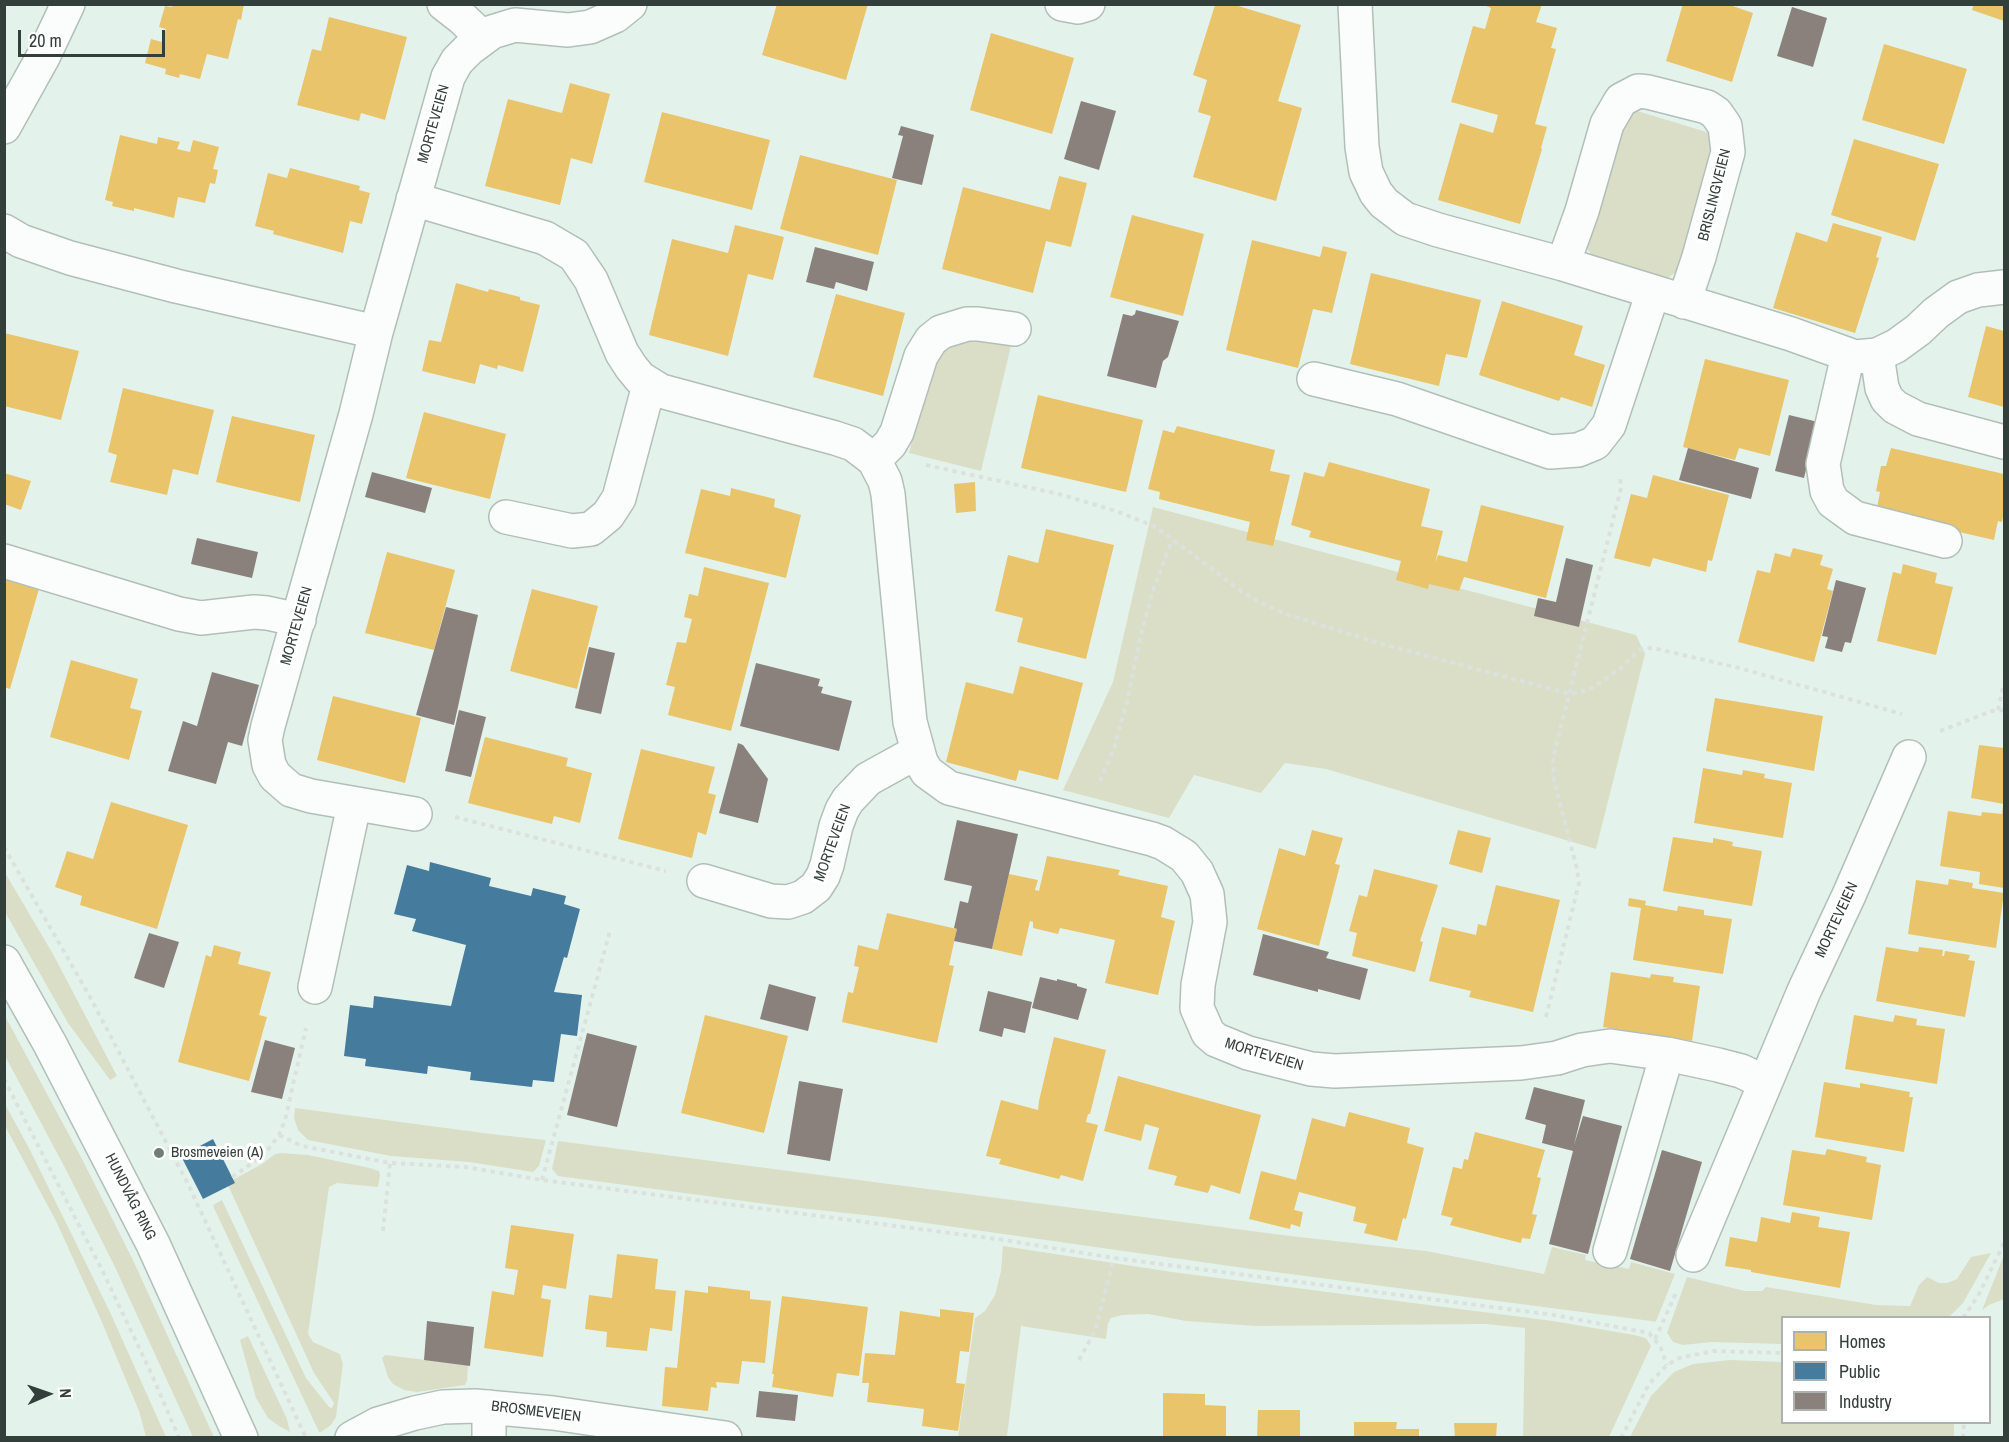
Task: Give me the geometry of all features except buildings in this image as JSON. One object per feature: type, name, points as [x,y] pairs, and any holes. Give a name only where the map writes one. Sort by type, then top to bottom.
[{"type":"street","points":[[4,127],[43,57],[68,4]]},
{"type":"street","points":[[444,4],[483,38]]},
{"type":"street","name":"MORTEVEIEN","points":[[415,814],[354,805],[291,790],[275,776],[269,765],[265,740],[268,726],[448,77],[457,61],[492,32],[515,25],[568,30],[590,27],[615,16],[630,4]]},
{"type":"street","points":[[1062,4],[1078,7],[1088,4]]},
{"type":"street","points":[[1355,4],[1364,162],[1371,182],[1384,203],[1395,213],[1417,224],[1563,264],[1862,355],[1906,341],[1936,313],[1958,297],[1978,290],[2004,287]]},
{"type":"street","name":"BRISLINGVEIEN","points":[[1563,264],[1582,212],[1607,123],[1621,100],[1638,91],[1707,107],[1716,113],[1725,126],[1728,152],[1684,302]]},
{"type":"street","points":[[413,199],[545,238],[574,255],[591,280],[622,353],[631,367],[649,384],[661,391],[835,438],[878,457],[897,432],[921,356],[931,340],[940,332],[967,324],[1014,329]]},
{"type":"street","points":[[4,231],[21,241],[70,258],[187,289],[376,332]]},
{"type":"street","points":[[1314,380],[1397,399],[1550,452],[1578,450],[1595,443],[1609,425],[1653,292]]},
{"type":"street","points":[[1862,355],[1887,399],[1895,406],[1918,419],[2004,442]]},
{"type":"street","points":[[1862,355],[1823,464],[1827,491],[1833,502],[1855,518],[1945,541]]},
{"type":"street","points":[[506,517],[572,531],[591,529],[608,515],[622,489],[649,384]]},
{"type":"street","name":"MORTEVEIEN","points":[[878,457],[888,494],[910,722],[917,752],[927,772],[949,788],[1075,818],[1163,843],[1184,856],[1197,872],[1207,894],[1210,922],[1198,984],[1197,1008],[1208,1033],[1224,1044],[1248,1053],[1299,1066],[1335,1071],[1536,1061],[1610,1046],[1667,1054],[1741,1071],[1764,1082]]},
{"type":"street","points":[[4,561],[179,614],[201,618],[254,612],[299,620]]},
{"type":"street","name":"MORTEVEIEN","points":[[704,881],[771,901],[788,902],[803,897],[816,887],[823,876],[836,826],[848,800],[868,780],[917,752]]},
{"type":"street","name":"MORTEVEIEN","points":[[1692,1255],[1764,1082],[1909,757]]},
{"type":"street","points":[[315,987],[354,805]]},
{"type":"street","name":"HUNDVÅG RING","points":[[4,962],[66,1073],[148,1233],[242,1437]]},
{"type":"street","points":[[1610,1251],[1667,1054]]},
{"type":"street","name":"BROSMEVEIEN","points":[[352,1437],[378,1424],[443,1407],[489,1422],[553,1413],[724,1437]]},
{"type":"path","points":[[1536,1061],[1578,890],[1577,869],[1554,781],[1553,758],[1622,488],[1617,466],[1601,438]]},
{"type":"path","points":[[878,457],[1059,494],[1092,504],[1156,528],[1240,591],[1286,614],[1382,644],[1570,694],[1588,690],[1620,669],[1642,649],[1653,648],[1739,668],[1903,715]]},
{"type":"path","points":[[1075,818],[1093,797],[1114,748],[1127,702],[1142,630],[1154,587],[1172,540]]},
{"type":"path","points":[[1998,710],[2004,683]]},
{"type":"path","points":[[1909,757],[1919,743],[1941,731],[1992,711],[2004,710]]},
{"type":"path","points":[[1934,727],[1941,731]]},
{"type":"path","points":[[415,814],[467,819],[704,881]]},
{"type":"path","points":[[4,847],[90,997],[189,1185],[306,1437]]},
{"type":"path","points":[[542,1180],[610,931]]},
{"type":"path","points":[[232,1177],[264,1155],[279,1135],[285,1120],[315,987]]},
{"type":"path","points":[[4,1079],[103,1272],[179,1437]]},
{"type":"path","points":[[279,1135],[302,1146],[390,1163],[465,1167],[542,1180],[1004,1240],[1114,1258],[1554,1315],[1649,1333],[1655,1339],[1667,1365]]},
{"type":"path","points":[[383,1231],[390,1163]]},
{"type":"path","points":[[189,1185],[195,1183]]},
{"type":"path","points":[[1965,1316],[1988,1279],[2004,1243]]},
{"type":"path","points":[[1655,1339],[1692,1255]]},
{"type":"path","points":[[1079,1360],[1095,1331],[1114,1258]]},
{"type":"path","points":[[1621,1437],[1649,1384],[1667,1365],[1679,1359],[1713,1351],[1781,1353]]},
{"type":"green space","points":[[1634,110],[1710,133],[1716,142],[1679,270],[1669,277],[1662,278],[1600,260],[1592,256],[1585,245],[1618,127]]},
{"type":"green space","points":[[957,342],[1011,346],[981,471],[909,453],[929,371],[939,350]]},
{"type":"green space","points":[[1153,507],[1636,635],[1645,654],[1596,849],[1326,769],[1285,763],[1261,793],[1194,775],[1169,818],[1063,790],[1113,682]]},
{"type":"green space","points":[[4,871],[53,954],[117,1076],[110,1080],[68,1023],[5,912]]},
{"type":"green space","points":[[4,1014],[132,1258],[214,1437],[193,1437],[114,1265],[5,1056]]},
{"type":"green space","points":[[5,1104],[110,1312],[166,1437],[146,1437],[139,1411],[101,1320],[56,1221],[5,1126]]},
{"type":"green space","points":[[295,1108],[546,1140],[539,1166],[533,1172],[469,1162],[391,1156],[308,1140],[298,1130],[294,1118]]},
{"type":"green space","points":[[558,1141],[1290,1236],[1426,1251],[1544,1274],[1552,1247],[1586,1255],[1585,1260],[1629,1269],[1631,1262],[1675,1274],[1655,1322],[1244,1268],[883,1217],[781,1206],[558,1176],[552,1169]]},
{"type":"green space","points":[[275,1154],[308,1155],[370,1168],[379,1171],[380,1175],[378,1187],[337,1183],[329,1187],[308,1334],[313,1342],[340,1354],[343,1364],[336,1417],[331,1425],[321,1432],[319,1432],[213,1205],[222,1200],[306,1378],[332,1408],[334,1403],[314,1373],[227,1183],[262,1164]]},
{"type":"green space","points":[[1003,1246],[1172,1272],[1553,1321],[1646,1338],[1651,1346],[1609,1437],[1523,1438],[1525,1328],[1485,1324],[1256,1326],[1186,1321],[1148,1314],[1122,1315],[1111,1318],[1106,1339],[1021,1326],[1007,1436],[958,1437],[975,1318],[985,1311],[995,1295],[1001,1271]]},
{"type":"green space","points":[[1991,1253],[1963,1303],[1950,1316],[1781,1316],[1781,1344],[1711,1342],[1683,1345],[1673,1342],[1667,1333],[1687,1277],[1745,1291],[1762,1291],[1766,1287],[1876,1305],[1910,1306],[1919,1285],[1927,1277],[1939,1283],[1957,1279],[1971,1257]]},
{"type":"green space","points":[[2004,1255],[2004,1299],[1982,1310]]},
{"type":"green space","points":[[248,1336],[287,1419],[290,1432],[268,1418],[256,1398],[240,1340]]},
{"type":"green space","points":[[385,1355],[468,1365],[467,1381],[465,1385],[417,1392],[404,1390],[393,1384],[388,1377],[382,1358]]},
{"type":"green space","points":[[1730,1360],[1781,1362],[1781,1424],[1954,1424],[1954,1437],[1630,1437],[1651,1396],[1674,1372],[1693,1364]]},
{"type":"place","name":"Brosmeveien (A)","points":[[159,1153]]}]
